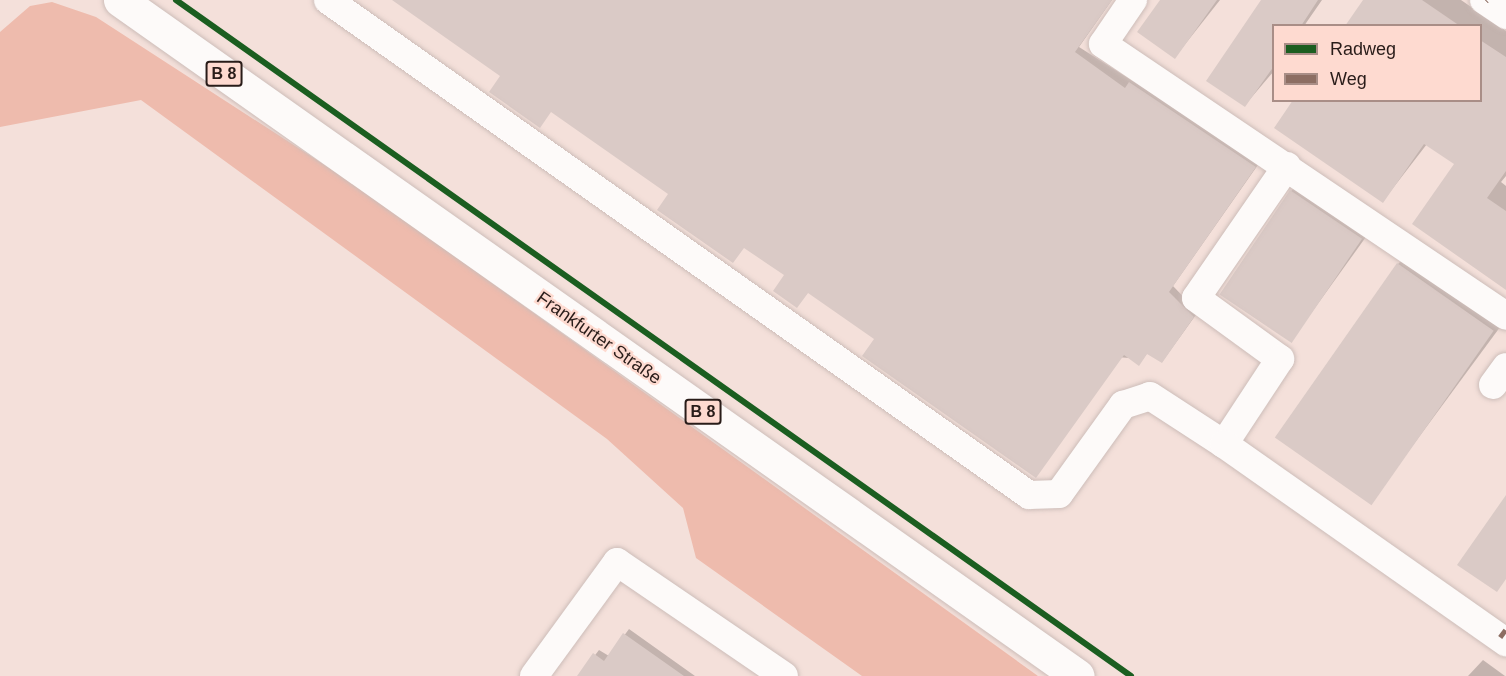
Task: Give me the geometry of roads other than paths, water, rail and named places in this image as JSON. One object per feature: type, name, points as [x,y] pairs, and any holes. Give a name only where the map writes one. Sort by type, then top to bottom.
[{"type":"main road","name":"Frankfurter Straße","points":[[120,0],[1078,676]]},
{"type":"lane","points":[[328,0],[1029,495],[1059,494],[1123,405],[1150,396],[1224,444],[1506,642]]},
{"type":"lane","points":[[1133,0],[1103,44],[1287,166],[1506,316]]},
{"type":"lane","points":[[1484,0],[1506,15]]},
{"type":"lane","points":[[1224,444],[1280,359],[1196,298],[1287,166]]},
{"type":"lane","points":[[534,676],[616,562],[784,676]]}]
